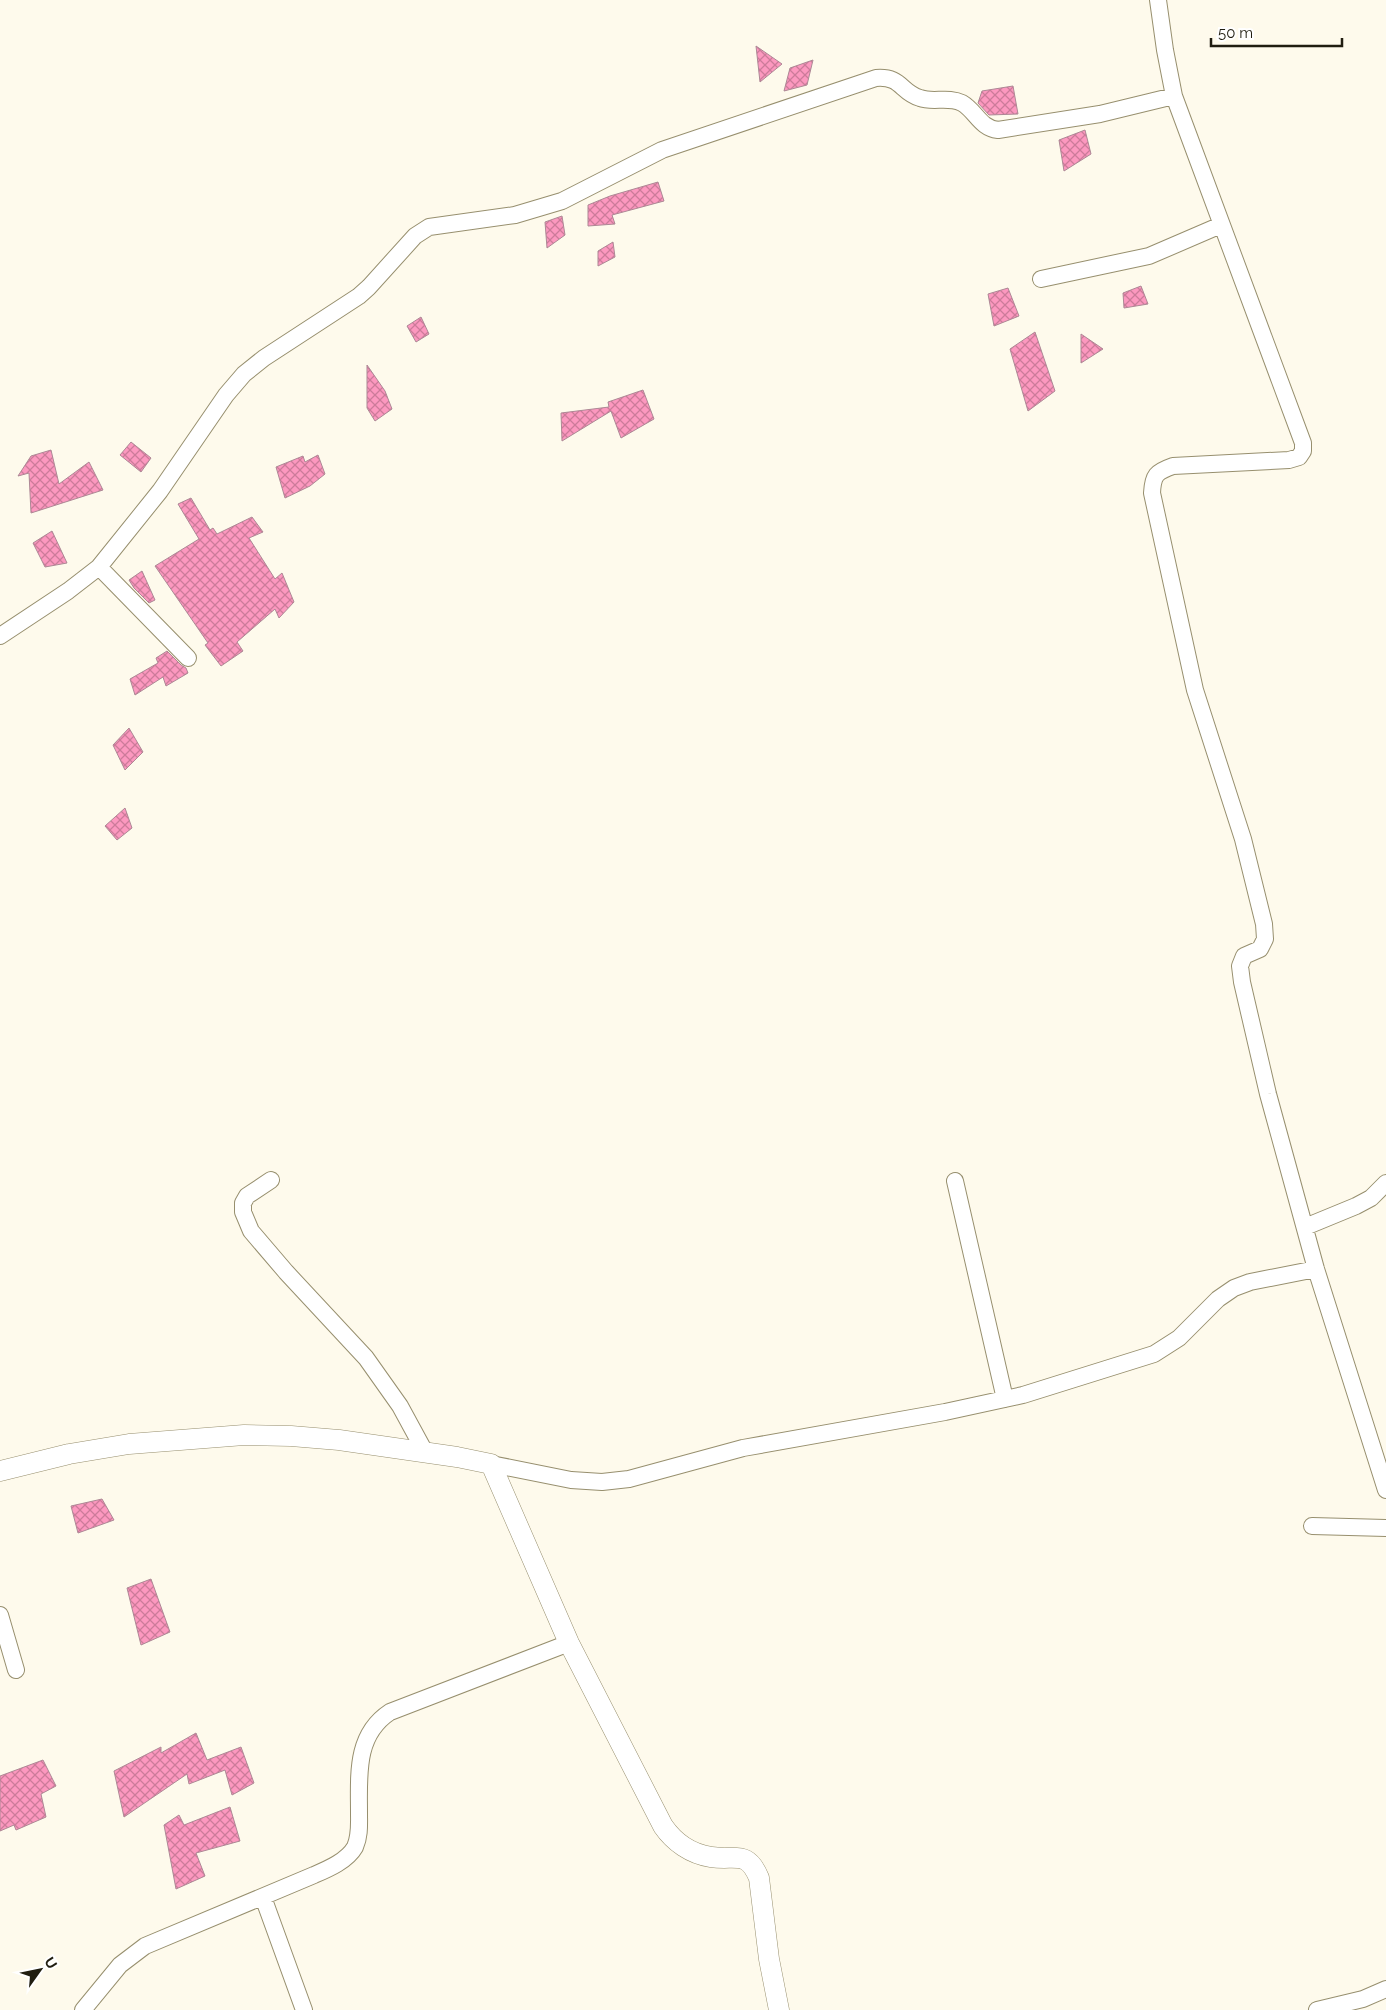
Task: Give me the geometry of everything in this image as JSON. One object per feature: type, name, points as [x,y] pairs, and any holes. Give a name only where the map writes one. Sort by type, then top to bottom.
[{"type":"street","points":[[1158,0],[1164,50],[1174,96],[1303,443],[1304,451],[1299,457],[1289,460],[1173,466],[1160,470],[1153,480],[1152,493],[1178,605],[1195,690],[1243,838],[1264,924],[1265,939],[1260,949],[1244,956],[1240,966],[1268,1094],[1316,1269],[1386,1490]]},
{"type":"street","points":[[0,636],[99,567],[160,491],[226,395],[244,374],[264,358],[359,296],[369,288],[415,236],[429,228],[515,215],[562,202],[662,150],[876,78],[893,78],[916,97],[922,99],[948,100],[962,104],[984,126],[998,130],[1100,114],[1174,96]]},
{"type":"street","points":[[1041,280],[1149,256],[1221,225]]},
{"type":"street","points":[[99,567],[188,658]]},
{"type":"street","points":[[271,1180],[247,1196],[243,1203],[243,1212],[252,1231],[286,1272],[371,1364],[400,1406],[425,1452]]},
{"type":"street","points":[[955,1181],[1005,1399]]},
{"type":"street","points":[[1304,1227],[1371,1198],[1386,1182]]},
{"type":"street","points":[[0,1471],[68,1454],[129,1444],[244,1436],[291,1436],[329,1439],[425,1452],[571,1480],[602,1482],[629,1479],[742,1448],[945,1412],[1041,1390],[1154,1354],[1179,1338],[1218,1299],[1234,1288],[1250,1282],[1316,1269]]},
{"type":"street","points":[[491,1464],[568,1643],[628,1761],[669,1835],[678,1844],[697,1854],[711,1857],[741,1858],[748,1861],[754,1867],[759,1878],[769,1959],[779,2010]]},
{"type":"street","points":[[1312,1526],[1386,1528]]},
{"type":"street","points":[[0,1615],[16,1670]]},
{"type":"street","points":[[83,2010],[120,1965],[145,1946],[334,1866],[347,1856],[354,1847],[358,1834],[361,1761],[366,1739],[378,1720],[390,1712],[568,1643]]},
{"type":"street","points":[[263,1897],[304,2010]]},
{"type":"street","points":[[1317,2010],[1363,1999],[1386,1989]]},
{"type":"building","points":[[756,46],[782,64],[760,82]]},
{"type":"building","points":[[813,60],[807,85],[784,91],[790,68]]},
{"type":"building","points":[[1013,86],[1018,114],[989,115],[978,103],[982,91]]},
{"type":"building","points":[[1085,130],[1091,154],[1064,171],[1059,140]]},
{"type":"building","points":[[658,182],[664,201],[612,215],[615,224],[588,226],[588,205],[610,196]]},
{"type":"building","points":[[562,216],[565,235],[547,248],[545,222]]},
{"type":"building","points":[[613,242],[615,257],[598,266],[598,251]]},
{"type":"building","points":[[1141,286],[1148,304],[1124,308],[1123,293]]},
{"type":"building","points":[[1008,288],[1019,316],[994,326],[988,294]]},
{"type":"building","points":[[421,317],[429,334],[416,342],[407,326]]},
{"type":"building","points":[[1035,332],[1055,391],[1028,411],[1010,349]]},
{"type":"building","points":[[1081,334],[1103,349],[1081,363]]},
{"type":"building","points":[[367,365],[385,391],[392,409],[375,421],[367,408]]},
{"type":"building","points":[[643,390],[654,419],[621,438],[611,411],[562,441],[561,413],[609,407],[608,402]]},
{"type":"building","points":[[131,442],[151,458],[141,472],[120,455]]},
{"type":"building","points":[[51,450],[59,484],[89,462],[103,490],[31,513],[29,473],[18,476],[31,456]]},
{"type":"building","points":[[318,455],[325,474],[310,486],[285,498],[276,467],[303,456],[305,462]]},
{"type":"building","points":[[191,498],[210,530],[213,528],[217,534],[252,517],[263,532],[249,538],[275,579],[282,573],[294,602],[279,618],[275,609],[237,642],[243,651],[221,666],[205,645],[208,643],[155,566],[199,539],[178,504]]},
{"type":"building","points":[[52,531],[67,563],[45,567],[33,543]]},
{"type":"building","points":[[142,571],[155,600],[149,603],[129,580]]},
{"type":"building","points":[[167,651],[186,668],[188,673],[166,686],[163,677],[135,695],[130,679],[158,663],[156,658]]},
{"type":"building","points":[[129,728],[143,752],[125,770],[113,745]]},
{"type":"building","points":[[125,808],[132,828],[117,840],[105,826]]},
{"type":"building","points":[[102,1499],[114,1520],[78,1533],[71,1506]]},
{"type":"building","points":[[151,1579],[170,1632],[141,1645],[127,1588]]},
{"type":"building","points":[[196,1733],[207,1760],[241,1747],[254,1783],[232,1795],[225,1770],[189,1784],[187,1774],[124,1817],[114,1771],[161,1747],[161,1753]]},
{"type":"building","points":[[43,1760],[56,1786],[41,1794],[46,1817],[16,1830],[14,1825],[0,1831],[0,1776]]},
{"type":"building","points":[[230,1807],[240,1841],[196,1853],[205,1876],[176,1889],[164,1825],[179,1815],[184,1825]]}]
